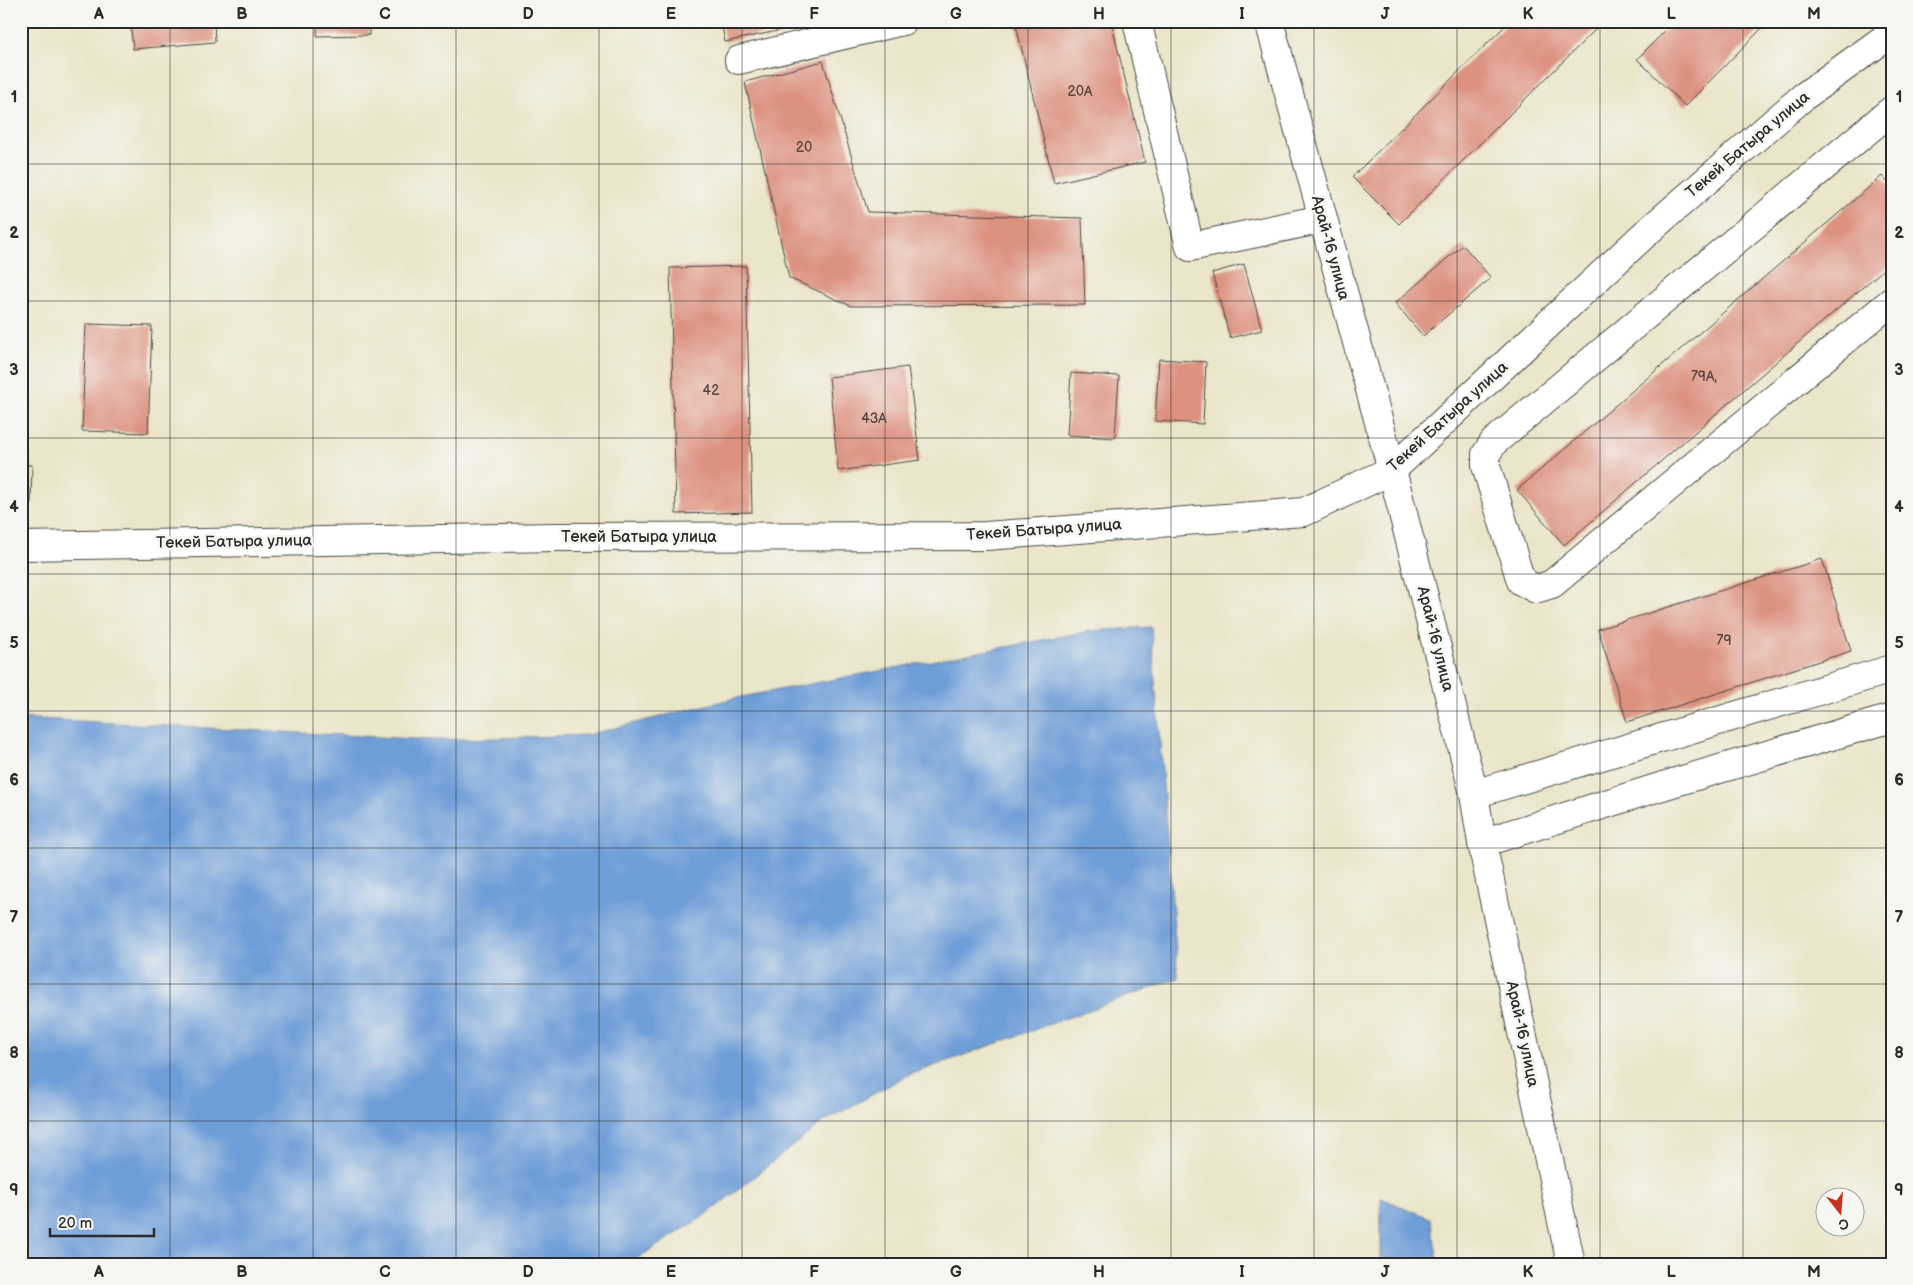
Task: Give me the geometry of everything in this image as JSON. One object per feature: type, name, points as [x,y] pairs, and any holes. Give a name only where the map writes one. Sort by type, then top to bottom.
[{"type":"street","points":[[739,60],[903,21]]},
{"type":"street","points":[[1137,21],[1190,247],[1322,219]]},
{"type":"street","name":"Арай-16 улица","points":[[1270,21],[1322,219],[1392,470],[1474,794],[1482,843],[1571,1264]]},
{"type":"street","name":"Текей Батыра улица","points":[[21,546],[555,537],[986,536],[1304,512],[1392,470],[1646,233],[1803,97],[1885,30]]},
{"type":"street","points":[[1892,110],[1494,442],[1486,454],[1486,466],[1521,581],[1536,589],[1552,584],[1892,301]]},
{"type":"street","points":[[1474,794],[1892,669]]},
{"type":"street","points":[[1482,843],[1669,784],[1892,718]]},
{"type":"water","points":[[1151,627],[1178,978],[906,1076],[823,1122],[706,1215],[628,1264],[21,1264],[21,718],[434,740],[587,735],[731,699],[1090,631]]},
{"type":"water","points":[[1381,1198],[1430,1218],[1439,1264],[1381,1264]]},
{"type":"building","points":[[130,21],[214,21],[215,42],[133,49]]},
{"type":"building","points":[[317,21],[369,21],[369,35],[317,36]]},
{"type":"building","points":[[721,21],[820,21],[820,22],[725,42]]},
{"type":"building","points":[[1015,21],[1111,21],[1145,162],[1054,183]]},
{"type":"building","points":[[1510,21],[1604,21],[1399,224],[1352,177]]},
{"type":"building","points":[[1675,21],[1769,21],[1685,106],[1637,59]]},
{"type":"building","points":[[823,61],[868,212],[1082,218],[1085,305],[851,306],[789,278],[745,82]]},
{"type":"building","points":[[1882,176],[1892,187],[1892,262],[1564,545],[1517,490]]},
{"type":"building","points":[[1463,245],[1491,278],[1423,336],[1395,303]]},
{"type":"building","points":[[1244,264],[1262,330],[1230,338],[1212,273]]},
{"type":"building","points":[[746,266],[752,512],[676,514],[670,268]]},
{"type":"building","points":[[86,324],[152,326],[148,433],[82,431]]},
{"type":"building","points":[[1159,359],[1206,362],[1203,424],[1155,421]]},
{"type":"building","points":[[908,367],[920,460],[838,471],[829,377]]},
{"type":"building","points":[[1071,373],[1119,376],[1115,438],[1067,435]]},
{"type":"building","points":[[21,465],[32,465],[31,505],[21,505]]},
{"type":"building","points":[[1822,559],[1851,651],[1627,722],[1598,629]]}]
